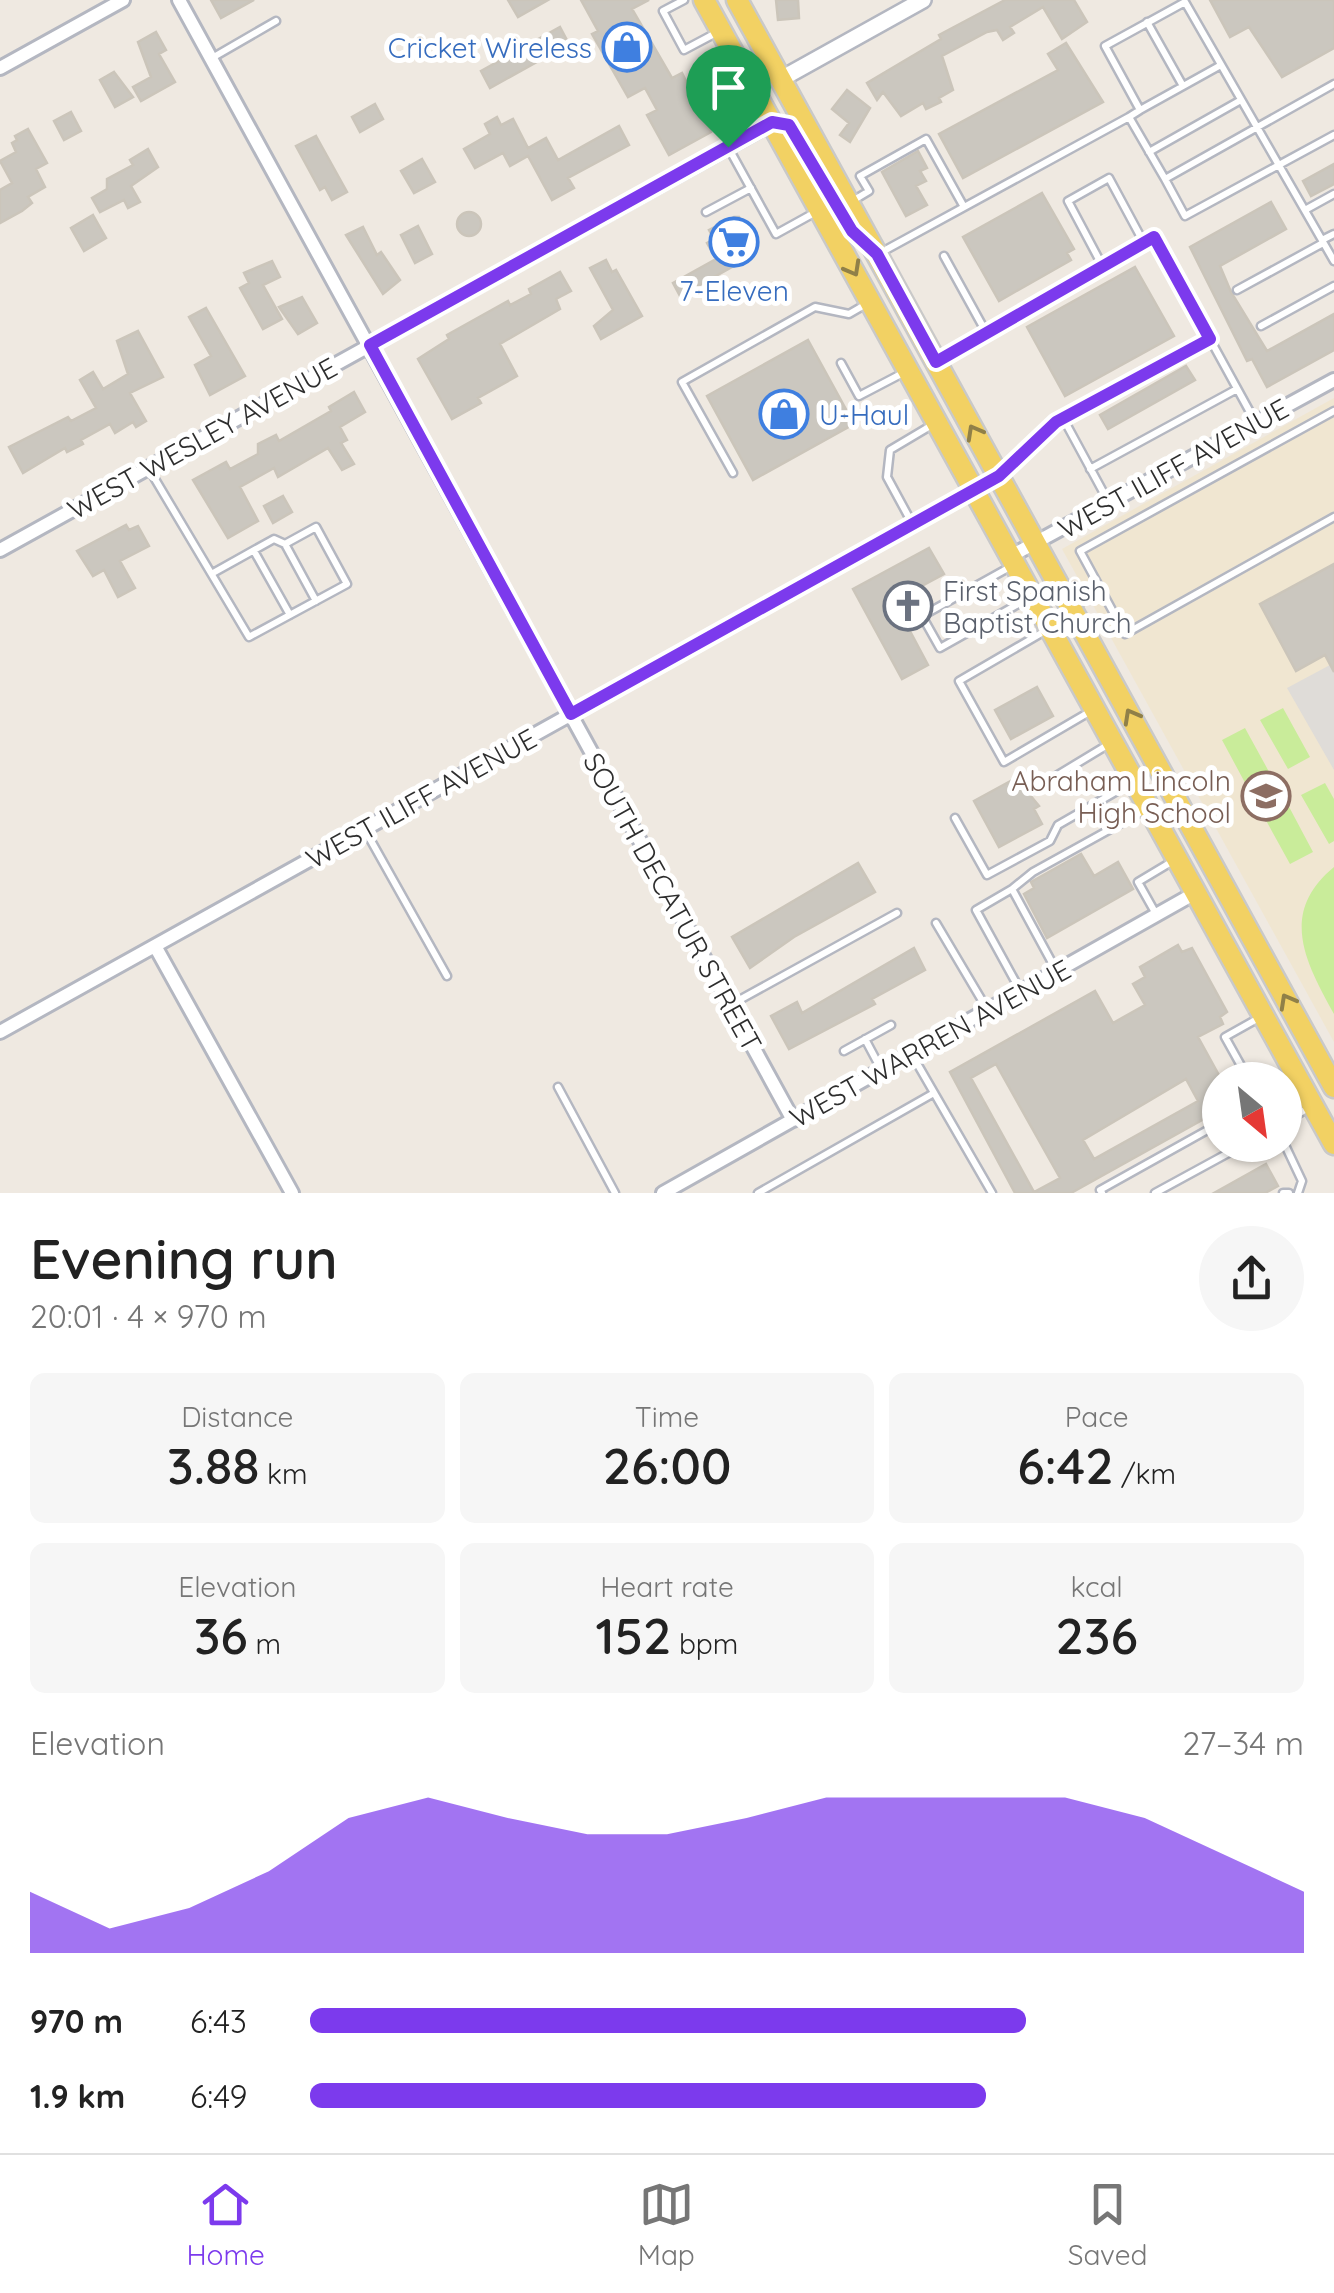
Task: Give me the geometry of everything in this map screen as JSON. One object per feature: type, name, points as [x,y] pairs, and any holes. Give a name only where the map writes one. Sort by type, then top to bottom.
[{"type":"main road","points":[[704,0],[1334,1144]]},
{"type":"main road","points":[[714,0],[758,73],[766,80],[781,80]]},
{"type":"main road","points":[[737,0],[1334,1087]]},
{"type":"main road","points":[[772,122],[789,125],[852,231],[877,254]]},
{"type":"street","points":[[0,68],[123,0]]},
{"type":"street","name":"SOUTH DECATUR STREET","points":[[179,0],[793,1120]]},
{"type":"street","points":[[781,80],[923,0]]},
{"type":"street","name":"WEST WESLEY AVENUE","points":[[0,550],[772,122]]},
{"type":"street","name":"WEST ILIFF AVENUE","points":[[1013,560],[1036,543],[1334,380]]},
{"type":"street","name":"WEST ILIFF AVENUE","points":[[0,1032],[999,476]]},
{"type":"street","name":"WEST WARREN AVENUE","points":[[662,1193],[1197,892]]},
{"type":"street","points":[[155,946],[292,1193]]},
{"type":"lane","points":[[684,0],[663,12],[684,50],[720,30]]},
{"type":"lane","points":[[1140,110],[1105,46],[1185,2],[1334,261]]},
{"type":"lane","points":[[211,58],[276,21]]},
{"type":"lane","points":[[1147,22],[1183,86]]},
{"type":"lane","points":[[877,254],[1222,65]]},
{"type":"lane","points":[[700,66],[742,139]]},
{"type":"lane","points":[[1164,179],[1334,84]]},
{"type":"lane","points":[[1149,152],[1242,100]]},
{"type":"lane","points":[[1129,117],[1185,216],[1334,135]]},
{"type":"lane","points":[[848,203],[869,191],[860,176],[926,139],[964,206]]},
{"type":"lane","points":[[728,147],[776,234],[820,210]]},
{"type":"lane","points":[[1102,265],[1068,201],[1110,178],[1144,243]]},
{"type":"lane","points":[[706,212],[751,188]]},
{"type":"lane","points":[[1305,210],[1334,194]]},
{"type":"lane","points":[[1237,290],[1334,234]]},
{"type":"lane","points":[[936,362],[1154,237],[1256,423]]},
{"type":"lane","points":[[944,256],[987,334]]},
{"type":"lane","points":[[1261,326],[1334,286]]},
{"type":"lane","points":[[733,473],[682,382],[815,307],[848,314],[870,302]]},
{"type":"lane","points":[[999,476],[1063,418],[1210,339]]},
{"type":"lane","points":[[841,363],[859,396],[908,370]]},
{"type":"lane","points":[[1090,469],[1237,388]]},
{"type":"lane","points":[[1334,411],[1080,552],[1125,634],[1334,517]]},
{"type":"lane","points":[[1063,418],[1109,503]]},
{"type":"lane","points":[[913,524],[887,477],[890,450],[937,422]]},
{"type":"lane","points":[[148,468],[249,637],[348,584],[316,528],[285,544]]},
{"type":"lane","points":[[213,573],[274,539],[285,544],[316,601]]},
{"type":"lane","points":[[254,550],[290,615]]},
{"type":"lane","points":[[1013,560],[922,616],[940,648],[1033,596]]},
{"type":"lane","points":[[1071,608],[1102,591]]},
{"type":"lane","points":[[1051,628],[959,680],[1004,762],[1096,708]]},
{"type":"lane","points":[[1032,790],[1114,741]]},
{"type":"lane","points":[[955,818],[987,874],[1050,841],[1058,825],[1136,781]]},
{"type":"lane","points":[[1021,991],[976,910],[1033,872],[1150,807]]},
{"type":"lane","points":[[364,829],[447,976]]},
{"type":"lane","points":[[1156,915],[1138,882],[1178,858]]},
{"type":"lane","points":[[1012,889],[1057,971]]},
{"type":"lane","points":[[730,1005],[897,913]]},
{"type":"lane","points":[[936,923],[987,1010]]},
{"type":"lane","points":[[1239,1062],[1225,1036],[1264,1014]]},
{"type":"lane","points":[[844,1051],[890,1025]]},
{"type":"lane","points":[[865,1040],[881,1070]]},
{"type":"lane","points":[[911,1053],[992,1193]]},
{"type":"lane","points":[[558,1086],[615,1193]]},
{"type":"lane","points":[[758,1193],[934,1093]]},
{"type":"lane","points":[[1302,1112],[1313,1106]]},
{"type":"lane","points":[[1102,1193],[1100,1190],[1202,1132]]},
{"type":"lane","points":[[1155,1193],[1212,1162]]},
{"type":"lane","points":[[1292,1162],[1302,1181],[1298,1193]]},
{"type":"shaded area","name":"Abraham Lincoln High School","points":[[1334,398],[1334,1042],[1062,549]]},
{"type":"shaded area","points":[[1330,665],[1334,672],[1334,770],[1287,688]]},
{"type":"green space","points":[[1283,708],[1310,757],[1288,769],[1260,720]]},
{"type":"green space","points":[[1245,728],[1273,779],[1250,792],[1222,740]]},
{"type":"green space","points":[[1325,783],[1334,799],[1334,841],[1329,844],[1301,795]]},
{"type":"green space","points":[[1287,803],[1313,852],[1290,864],[1263,815]]},
{"type":"green space","points":[[1334,867],[1334,1014],[1307,957],[1302,920],[1306,902]]},
{"type":"building","points":[[211,0],[254,0],[221,18]]},
{"type":"building","points":[[508,0],[548,0],[518,17]]},
{"type":"building","points":[[581,0],[649,0],[632,9],[672,78],[682,73],[711,132],[669,155],[647,115],[657,110],[645,88],[628,97],[592,34],[598,31]]},
{"type":"building","points":[[776,0],[798,0],[799,18],[778,20]]},
{"type":"building","points":[[1005,0],[1074,0],[1087,22],[1062,39],[1043,7],[1010,27],[1014,33],[1003,40],[997,30],[987,32],[942,56],[953,90],[939,98],[941,102],[926,109],[923,103],[901,116],[883,92],[877,100],[867,83],[941,39],[939,35]]},
{"type":"building","points":[[1210,0],[1334,0],[1334,48],[1282,77],[1249,27],[1230,37]]},
{"type":"building","points":[[560,27],[569,44],[490,88],[481,71]]},
{"type":"building","points":[[156,32],[166,50],[159,54],[175,82],[141,101],[133,87],[151,77],[138,42]]},
{"type":"building","points":[[1066,43],[1103,102],[963,178],[939,134],[1058,70],[1048,54]]},
{"type":"building","points":[[114,72],[133,97],[115,107],[100,80]]},
{"type":"building","points":[[847,90],[870,108],[850,142],[840,135],[849,123],[832,109]]},
{"type":"building","points":[[375,104],[383,119],[360,132],[352,117]]},
{"type":"building","points":[[71,112],[81,131],[64,140],[54,121]]},
{"type":"building","points":[[497,117],[501,125],[513,119],[528,148],[546,138],[558,160],[619,126],[629,145],[568,178],[574,188],[552,200],[528,156],[510,166],[503,153],[475,168],[464,149],[490,134],[485,124]]},
{"type":"building","points":[[28,129],[47,163],[36,169],[45,187],[28,197],[32,203],[22,211],[0,223],[0,190],[12,183],[0,161],[16,152],[12,143],[17,140],[15,136]]},
{"type":"building","points":[[316,136],[347,192],[332,200],[325,187],[320,190],[296,146]]},
{"type":"building","points":[[148,149],[158,167],[131,186],[140,202],[128,208],[124,200],[100,212],[92,198],[107,189],[107,179],[133,165],[130,160]]},
{"type":"building","points":[[918,151],[927,168],[920,171],[926,181],[916,186],[927,205],[906,216],[882,172]]},
{"type":"building","points":[[422,159],[435,182],[414,193],[401,171]]},
{"type":"building","points":[[1334,164],[1334,184],[1311,196],[1303,181]]},
{"type":"building","points":[[1042,193],[1074,249],[1067,253],[1071,260],[999,301],[963,237]]},
{"type":"building","points":[[1271,202],[1286,229],[1220,266],[1231,292],[1267,351],[1334,314],[1334,350],[1267,387],[1252,359],[1247,361],[1190,247]]},
{"type":"building","points":[[469,212],[478,215],[478,233],[469,236],[460,233],[457,224],[460,215]]},
{"type":"building","points":[[93,215],[106,238],[84,251],[71,228]]},
{"type":"building","points":[[739,217],[757,250],[755,254],[680,296],[673,283],[716,259],[707,243],[714,239],[709,230]]},
{"type":"building","points":[[418,226],[432,254],[415,263],[401,235]]},
{"type":"building","points":[[363,227],[377,255],[381,252],[400,280],[383,294],[346,235]]},
{"type":"building","points":[[606,260],[612,272],[616,270],[642,316],[601,339],[594,326],[613,310],[590,268]]},
{"type":"building","points":[[272,261],[280,277],[263,285],[282,319],[263,329],[240,288],[249,283],[244,273]]},
{"type":"building","points":[[1135,267],[1174,336],[1065,396],[1027,327]]},
{"type":"building","points":[[560,272],[571,291],[556,299],[560,309],[500,344],[517,376],[478,398],[481,403],[452,419],[418,359],[449,339],[447,335],[508,301],[510,305],[531,294],[529,289]]},
{"type":"building","points":[[302,297],[317,323],[298,334],[279,307]]},
{"type":"building","points":[[206,308],[245,376],[210,395],[195,365],[211,356],[189,317]]},
{"type":"building","points":[[138,331],[163,377],[130,393],[146,421],[136,427],[133,422],[115,433],[110,424],[81,440],[83,444],[67,452],[65,448],[23,473],[9,447],[68,417],[71,421],[96,408],[80,380],[93,372],[103,389],[128,374],[117,341]]},
{"type":"building","points":[[808,340],[854,424],[753,480],[707,396]]},
{"type":"building","points":[[1186,366],[1195,380],[1108,429],[1100,415]]},
{"type":"building","points":[[354,392],[365,412],[340,427],[347,440],[341,443],[354,464],[342,470],[328,448],[278,477],[274,468],[240,487],[258,521],[228,538],[193,480],[226,462],[230,469],[258,454],[258,444],[276,435],[279,441],[331,411],[329,407]]},
{"type":"building","points":[[283,496],[292,512],[273,523],[264,506]]},
{"type":"building","points":[[126,525],[129,530],[138,526],[149,546],[120,561],[135,588],[118,597],[104,570],[93,576],[77,551]]},
{"type":"building","points":[[929,548],[944,574],[894,601],[928,665],[902,679],[853,589]]},
{"type":"building","points":[[1334,564],[1334,672],[1325,655],[1296,671],[1260,604]]},
{"type":"building","points":[[1037,687],[1053,716],[1011,739],[995,710]]},
{"type":"building","points":[[1016,778],[1039,806],[1034,809],[1042,824],[999,847],[974,801]]},
{"type":"building","points":[[1081,854],[1094,876],[1118,862],[1133,889],[1047,938],[1024,894],[1034,888],[1031,882]]},
{"type":"building","points":[[858,863],[875,892],[794,937],[750,968],[732,937]]},
{"type":"building","points":[[1178,945],[1182,952],[1192,948],[1227,1012],[1220,1017],[1223,1024],[1198,1037],[1212,1062],[1202,1062],[1202,1120],[1071,1193],[1015,1193],[950,1072],[1095,991],[1113,1023],[1145,1005],[1133,984],[1145,977],[1140,967]],"holes":[[[996,1064],[1060,1178],[1034,1192],[971,1078]],[[1186,1079],[1198,1101],[1094,1159],[1083,1140]]]},
{"type":"building","points":[[914,948],[925,970],[872,999],[875,1004],[789,1049],[771,1016],[797,1002],[802,1013]]},
{"type":"building","points":[[1266,1164],[1278,1186],[1265,1193],[1214,1193]]},
{"type":"place","name":"Cricket Wireless","points":[[627,47]]},
{"type":"place","name":"7-Eleven","points":[[734,242]]},
{"type":"place","name":"U-Haul","points":[[784,414]]},
{"type":"place","name":"First Spanish Baptist Church","points":[[908,606]]},
{"type":"place","name":"Abraham Lincoln High School","points":[[1266,796]]},
{"type":"route","points":[[772,122],[789,125],[838,211],[862,244],[877,254],[936,362],[1012,320],[1031,304],[1154,237],[1210,339],[1056,422],[999,476],[571,714],[370,345],[728,147],[772,122]]}]
